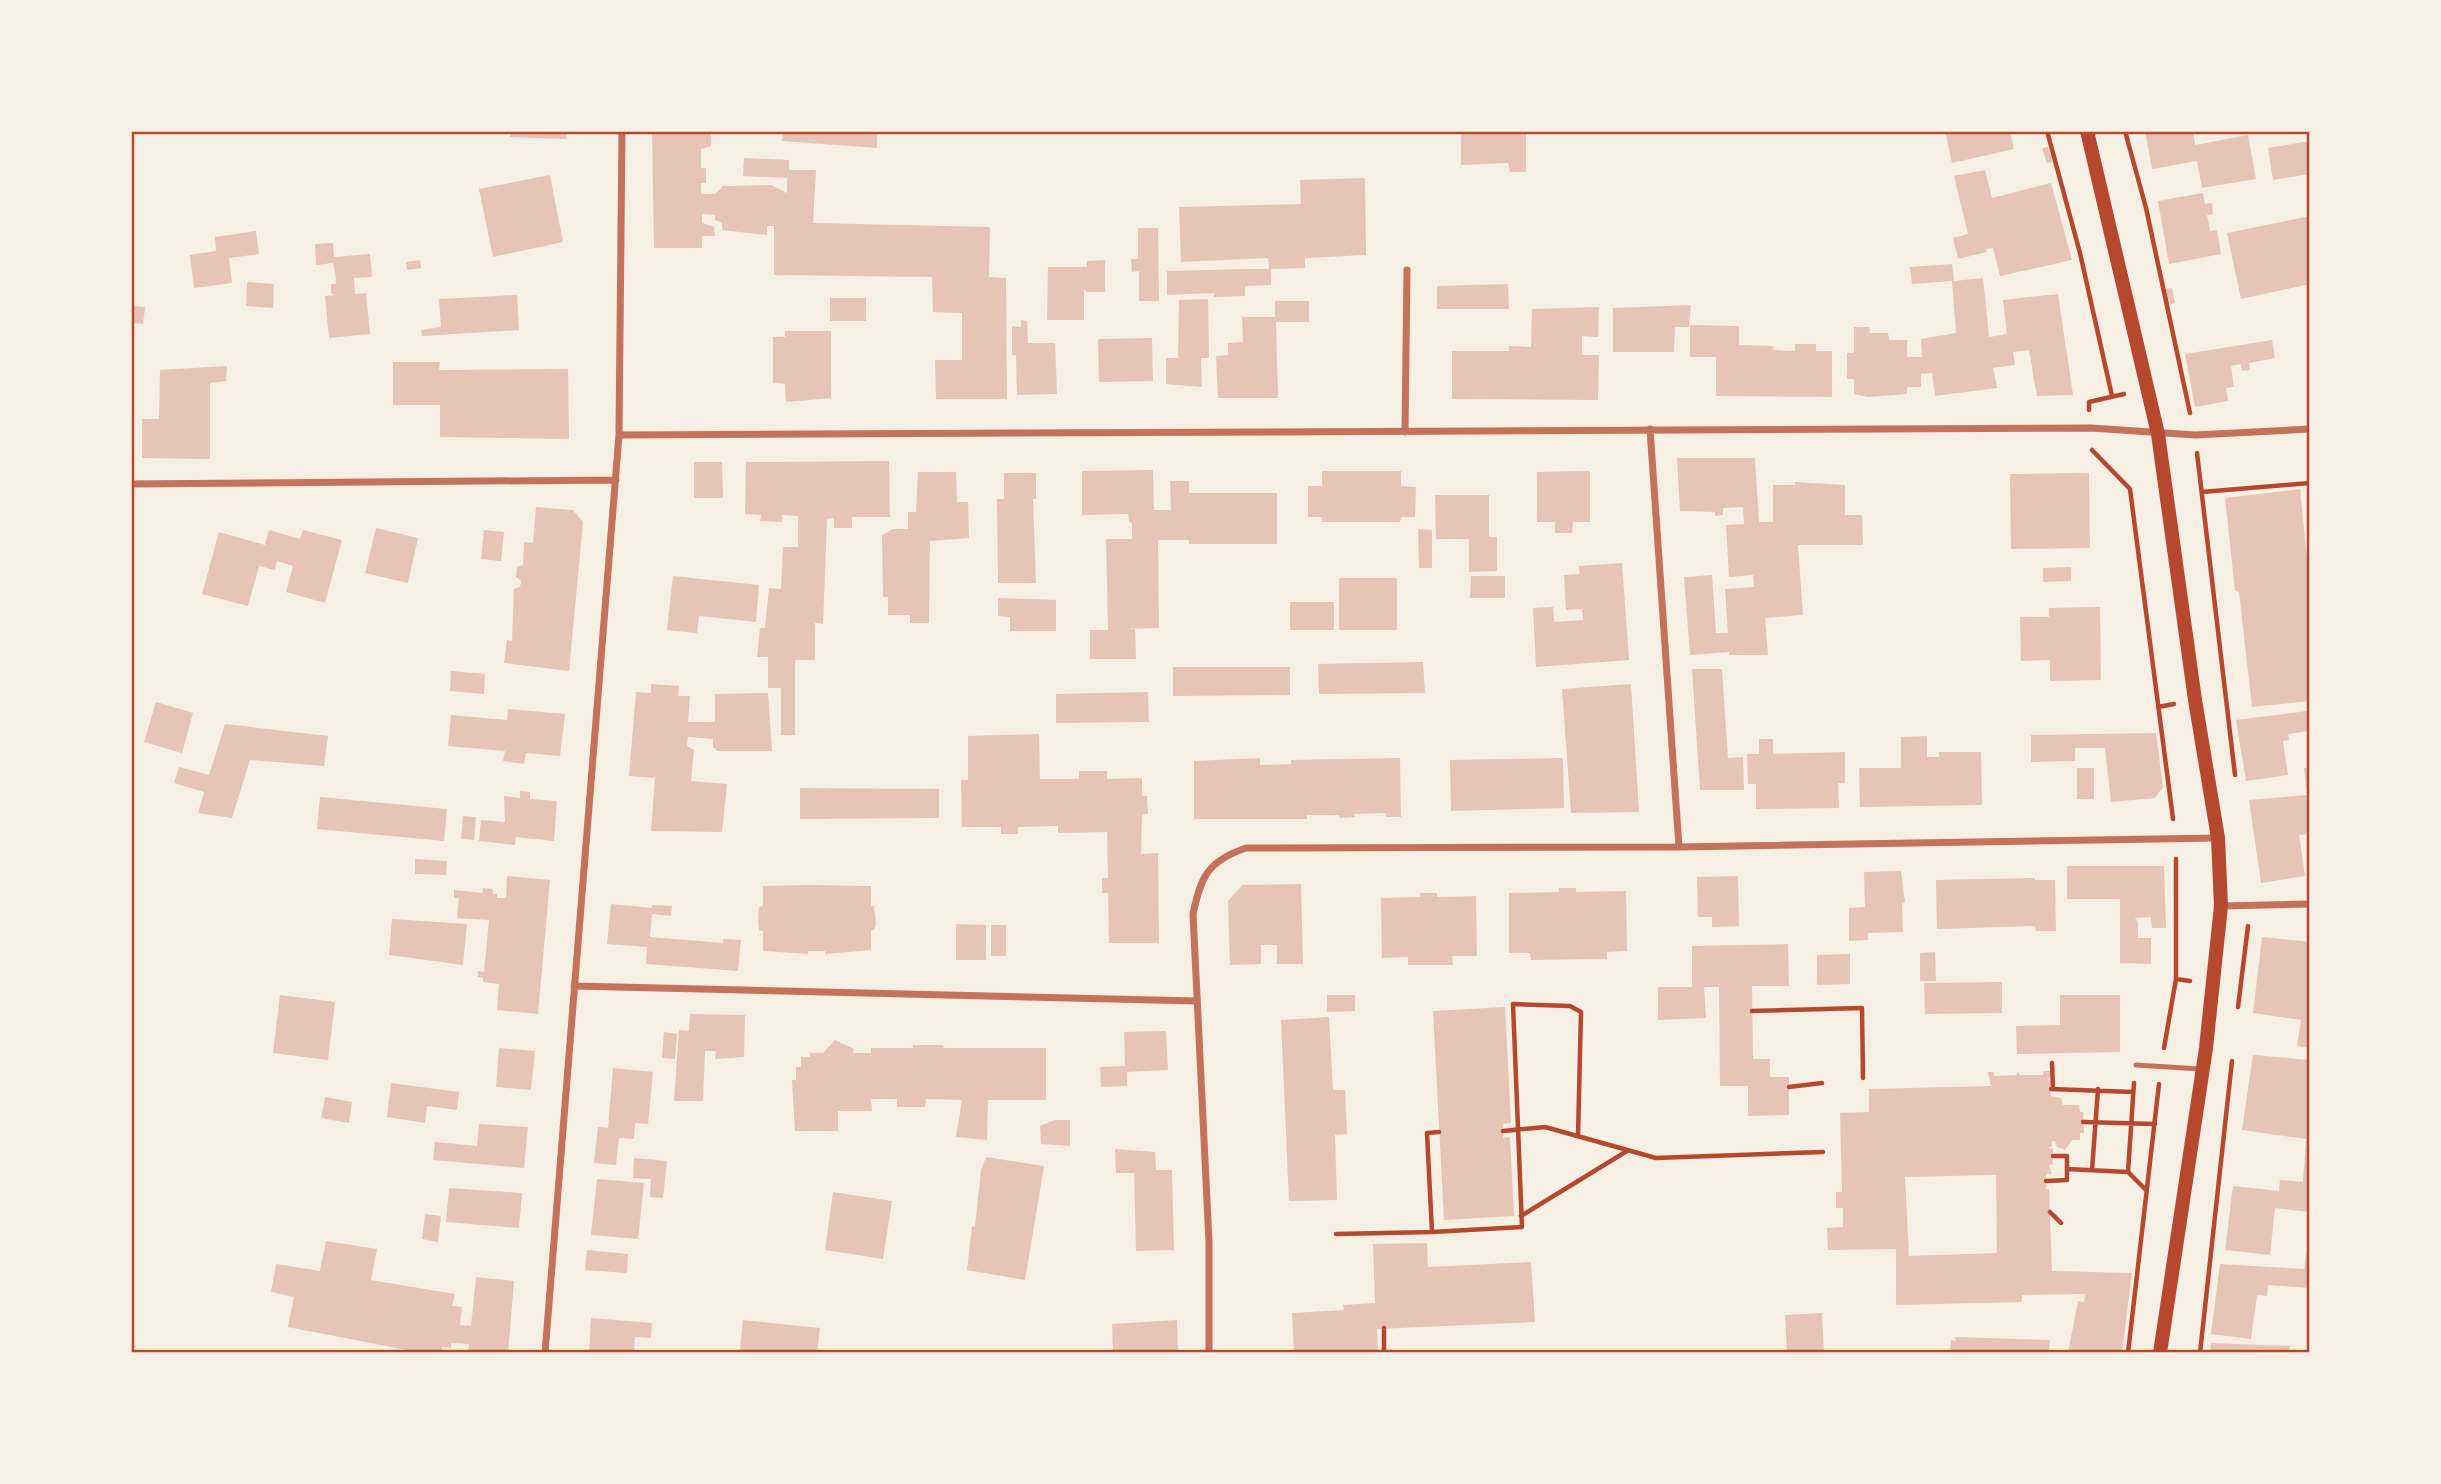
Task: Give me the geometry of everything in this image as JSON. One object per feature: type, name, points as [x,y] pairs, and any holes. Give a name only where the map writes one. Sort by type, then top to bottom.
[{"type":"main road","points":[[2087,131],[2158,434],[2195,700],[2218,838],[2221,906],[2213,983],[2203,1069],[2160,1353]]},
{"type":"street","points":[[545,1353],[619,435],[622,131]]},
{"type":"street","points":[[1405,432],[1407,270]]},
{"type":"street","points":[[619,435],[2091,428],[2158,434],[2310,429]]},
{"type":"street","points":[[1650,429],[1679,847]]},
{"type":"street","points":[[131,484],[616,480]]},
{"type":"street","points":[[1209,1353],[1209,1242],[1193,914],[1198,889],[1209,869],[1224,855],[1246,848],[1679,847],[2218,838]]},
{"type":"street","points":[[2221,906],[2310,904]]},
{"type":"street","points":[[574,986],[1197,1000]]},
{"type":"lane","points":[[2136,1065],[2203,1069]]},
{"type":"path","points":[[2047,131],[2080,253],[2112,396],[2089,402]]},
{"type":"path","points":[[2202,492],[2310,483]]},
{"type":"path","points":[[2129,1353],[2161,1065],[2176,979],[2176,839],[2130,489]]},
{"type":"path","points":[[2176,979],[2241,985]]},
{"type":"path","points":[[1336,1234],[1522,1227],[1513,1004],[1570,1006],[1581,1012],[1583,1030],[1578,1136]]},
{"type":"path","points":[[1752,1011],[1862,1008],[1863,1078]]},
{"type":"path","points":[[2052,1063],[2052,1089],[2133,1091]]},
{"type":"path","points":[[2128,1172],[2136,1065]]},
{"type":"path","points":[[1789,1087],[1822,1083]]},
{"type":"path","points":[[2092,1170],[2098,1089]]},
{"type":"path","points":[[2084,1122],[2155,1124]]},
{"type":"path","points":[[1503,1131],[1545,1126],[1656,1158],[1823,1152]]},
{"type":"path","points":[[1432,1231],[1427,1133],[1439,1132]]},
{"type":"path","points":[[1521,1216],[1628,1150]]},
{"type":"path","points":[[2046,1181],[2067,1180],[2067,1156],[2053,1156]]},
{"type":"path","points":[[2067,1169],[2128,1172],[2147,1191]]},
{"type":"path","points":[[2050,1212],[2061,1223]]},
{"type":"path","points":[[1384,1328],[1384,1353]]},
{"type":"building","points":[[510,131],[566,131],[566,139],[510,137]]},
{"type":"building","points":[[652,131],[711,131],[711,146],[701,149],[701,168],[706,168],[706,183],[701,183],[701,194],[715,194],[723,186],[771,185],[787,193],[787,178],[743,176],[744,158],[789,160],[789,170],[816,170],[813,223],[990,227],[989,277],[1006,278],[1007,399],[936,399],[935,360],[962,360],[962,313],[933,312],[932,277],[774,275],[774,226],[767,226],[767,235],[722,230],[722,223],[715,220],[715,215],[702,214],[702,223],[714,227],[715,236],[702,236],[702,248],[654,248]]},
{"type":"building","points":[[768,131],[877,131],[877,148],[782,141],[783,134]]},
{"type":"building","points":[[1461,131],[1526,131],[1526,172],[1510,172],[1508,163],[1461,165]]},
{"type":"building","points":[[1945,131],[2010,131],[2014,149],[1952,163]]},
{"type":"building","points":[[2145,131],[2193,131],[2195,145],[2248,135],[2256,179],[2202,188],[2197,161],[2152,169]]},
{"type":"building","points":[[2310,141],[2310,174],[2273,180],[2268,148]]},
{"type":"building","points":[[2048,147],[2053,162],[2047,163],[2042,148]]},
{"type":"building","points":[[1985,170],[1992,198],[2051,183],[2072,260],[2000,276],[1993,248],[1958,259],[1953,238],[1968,234],[1954,176]]},
{"type":"building","points":[[550,175],[563,242],[493,257],[479,189]]},
{"type":"building","points":[[1365,178],[1366,255],[1305,258],[1305,268],[1269,269],[1268,258],[1181,262],[1179,207],[1301,204],[1300,180]]},
{"type":"building","points":[[2203,193],[2205,204],[2212,203],[2213,214],[2207,215],[2210,231],[2217,230],[2221,254],[2169,264],[2158,201]]},
{"type":"building","points":[[2310,216],[2310,284],[2241,299],[2227,233]]},
{"type":"building","points":[[1138,228],[1158,228],[1159,301],[1139,301],[1139,271],[1132,272],[1131,259],[1138,259]]},
{"type":"building","points":[[256,231],[259,254],[229,258],[232,283],[194,288],[190,255],[216,251],[215,237]]},
{"type":"building","points":[[333,243],[334,257],[370,254],[372,277],[354,278],[355,294],[366,293],[370,334],[329,338],[325,296],[336,295],[331,294],[331,284],[336,284],[336,280],[333,263],[316,265],[315,244]]},
{"type":"building","points":[[420,260],[421,268],[407,270],[406,262]]},
{"type":"building","points":[[1105,260],[1105,292],[1087,292],[1084,289],[1084,320],[1047,320],[1048,267],[1087,267],[1087,261]]},
{"type":"building","points":[[1952,264],[1954,281],[1983,278],[1989,337],[2007,334],[2003,300],[2058,294],[2073,395],[2037,396],[2029,350],[2013,352],[2015,365],[1993,368],[1997,388],[1935,396],[1932,373],[1921,374],[1921,387],[1907,387],[1907,394],[1868,397],[1854,394],[1854,379],[1847,379],[1847,353],[1854,353],[1854,327],[1869,327],[1870,333],[1888,333],[1889,340],[1907,340],[1907,357],[1922,357],[1921,339],[1956,333],[1952,281],[1912,284],[1910,267]]},
{"type":"building","points":[[1271,269],[1271,285],[1245,286],[1245,296],[1214,297],[1214,293],[1167,295],[1167,271]]},
{"type":"building","points":[[247,282],[274,284],[273,308],[246,306]]},
{"type":"building","points":[[1508,284],[1509,309],[1437,309],[1437,286]]},
{"type":"building","points":[[2172,288],[2175,303],[2168,305],[2165,289]]},
{"type":"building","points":[[517,295],[519,330],[422,336],[421,330],[441,327],[439,299]]},
{"type":"building","points":[[830,298],[866,298],[866,321],[830,321]]},
{"type":"building","points":[[1208,299],[1209,358],[1201,358],[1202,387],[1166,384],[1166,358],[1178,358],[1179,300]]},
{"type":"building","points":[[1275,301],[1309,301],[1309,322],[1276,322],[1278,398],[1218,398],[1216,356],[1228,355],[1228,343],[1243,342],[1242,317],[1275,317]]},
{"type":"building","points":[[1691,305],[1689,327],[1675,327],[1674,352],[1613,352],[1613,308]]},
{"type":"building","points":[[131,306],[145,307],[143,324],[131,323]]},
{"type":"building","points":[[1599,307],[1598,337],[1582,336],[1582,355],[1599,355],[1598,400],[1452,399],[1452,351],[1509,351],[1509,346],[1531,347],[1532,309]]},
{"type":"building","points":[[1021,320],[1027,321],[1028,343],[1055,343],[1057,394],[1017,395],[1012,326],[1021,327]]},
{"type":"building","points":[[1690,325],[1739,326],[1739,345],[1773,346],[1774,350],[1795,351],[1795,344],[1816,344],[1816,351],[1832,351],[1832,397],[1716,396],[1716,357],[1690,357]]},
{"type":"building","points":[[785,331],[831,331],[831,398],[786,402],[785,384],[773,383],[773,337],[785,337]]},
{"type":"building","points":[[1152,338],[1153,381],[1099,382],[1098,339]]},
{"type":"building","points":[[2272,340],[2275,358],[2249,363],[2250,370],[2242,371],[2241,364],[2231,366],[2234,387],[2226,388],[2228,401],[2195,407],[2185,354]]},
{"type":"building","points":[[393,362],[440,362],[439,370],[568,369],[569,439],[440,437],[440,405],[393,405]]},
{"type":"building","points":[[227,366],[226,381],[210,383],[210,459],[142,458],[142,419],[159,419],[160,370]]},
{"type":"building","points":[[1677,458],[1755,458],[1759,522],[1773,522],[1773,485],[1795,485],[1795,482],[1845,485],[1845,515],[1862,515],[1863,545],[1798,545],[1803,615],[1765,618],[1768,655],[1729,655],[1729,652],[1690,655],[1684,577],[1712,575],[1716,633],[1728,633],[1725,589],[1754,587],[1753,575],[1729,577],[1726,525],[1744,524],[1743,507],[1723,508],[1723,515],[1715,516],[1715,512],[1680,511]]},
{"type":"building","points":[[889,461],[890,517],[852,517],[852,528],[834,528],[834,518],[827,519],[823,624],[815,623],[815,660],[795,660],[795,735],[781,735],[781,688],[768,688],[768,657],[757,657],[760,628],[765,628],[769,588],[781,589],[783,547],[798,547],[798,516],[782,515],[782,522],[760,521],[761,515],[745,514],[746,462]]},
{"type":"building","points":[[694,462],[722,462],[723,498],[694,498]]},
{"type":"building","points":[[1153,470],[1154,510],[1171,510],[1170,481],[1189,481],[1189,493],[1277,493],[1277,544],[1189,544],[1189,540],[1158,540],[1159,628],[1121,629],[1135,629],[1136,659],[1090,659],[1090,630],[1108,630],[1106,539],[1132,539],[1132,523],[1129,522],[1128,514],[1082,515],[1082,471]]},
{"type":"building","points":[[1322,471],[1401,471],[1401,486],[1416,487],[1415,517],[1401,517],[1400,522],[1322,522],[1322,517],[1308,517],[1308,486],[1322,486]]},
{"type":"building","points":[[1590,471],[1590,522],[1573,522],[1572,533],[1555,533],[1555,522],[1537,522],[1537,472]]},
{"type":"building","points":[[918,472],[956,472],[957,502],[968,502],[969,538],[930,541],[929,623],[910,623],[910,615],[888,615],[888,597],[883,597],[882,535],[893,529],[908,529],[908,512],[916,512]]},
{"type":"building","points":[[1004,473],[1036,473],[1036,499],[1033,499],[1036,583],[998,583],[997,499],[1004,499]]},
{"type":"building","points":[[2089,473],[2090,548],[2011,549],[2010,474]]},
{"type":"building","points":[[2300,489],[2307,558],[2310,558],[2310,701],[2252,707],[2225,498]]},
{"type":"building","points":[[1435,495],[1489,495],[1489,537],[1497,537],[1497,571],[1469,572],[1469,539],[1436,539]]},
{"type":"building","points":[[536,507],[573,510],[583,522],[569,671],[504,663],[507,640],[512,641],[514,589],[520,587],[521,581],[516,577],[517,567],[523,565],[524,542],[533,543]]},
{"type":"building","points":[[376,528],[418,538],[408,583],[365,573]]},
{"type":"building","points":[[1418,529],[1432,530],[1432,568],[1419,568]]},
{"type":"building","points":[[269,530],[300,539],[303,530],[342,540],[325,603],[286,592],[293,566],[277,561],[275,570],[259,566],[248,606],[202,594],[219,532],[265,545]]},
{"type":"building","points":[[484,530],[504,532],[501,561],[481,559]]},
{"type":"building","points":[[1622,563],[1629,660],[1536,667],[1533,608],[1553,607],[1554,622],[1583,620],[1582,609],[1566,610],[1564,575],[1580,574],[1579,566]]},
{"type":"building","points":[[2071,567],[2071,581],[2043,582],[2043,568]]},
{"type":"building","points":[[673,576],[759,585],[756,622],[699,616],[697,633],[667,630]]},
{"type":"building","points":[[1471,576],[1505,576],[1505,598],[1470,598]]},
{"type":"building","points":[[1339,578],[1397,578],[1397,630],[1339,630]]},
{"type":"building","points":[[998,598],[1056,600],[1056,631],[1010,631],[1010,617],[998,616]]},
{"type":"building","points":[[1290,602],[1334,602],[1334,630],[1290,630]]},
{"type":"building","points":[[2100,607],[2101,680],[2050,681],[2050,660],[2021,661],[2020,617],[2049,617],[2049,608]]},
{"type":"building","points":[[1423,662],[1425,693],[1319,694],[1318,664]]},
{"type":"building","points":[[1173,667],[1290,667],[1290,695],[1173,696]]},
{"type":"building","points":[[1692,669],[1722,669],[1728,758],[1743,757],[1744,790],[1700,790]]},
{"type":"building","points":[[451,671],[485,674],[484,694],[450,691]]},
{"type":"building","points":[[651,684],[679,686],[678,696],[690,696],[688,722],[715,722],[715,694],[768,693],[772,751],[717,751],[713,747],[713,739],[688,737],[687,746],[694,750],[691,781],[727,784],[722,832],[651,831],[655,778],[629,776],[636,692],[651,693]]},
{"type":"building","points":[[1631,684],[1639,812],[1571,813],[1562,689]]},
{"type":"building","points":[[1148,692],[1149,722],[1056,723],[1056,694]]},
{"type":"building","points":[[156,702],[193,713],[182,753],[144,742]]},
{"type":"building","points":[[508,709],[565,714],[560,756],[526,753],[524,764],[503,761],[505,751],[448,746],[451,715],[507,720]]},
{"type":"building","points":[[2307,711],[2309,731],[2288,734],[2289,740],[2283,741],[2288,775],[2246,781],[2236,720]]},
{"type":"building","points":[[225,724],[328,736],[324,766],[250,760],[232,818],[198,813],[204,792],[174,783],[179,767],[209,775]]},
{"type":"building","points":[[2156,733],[2163,787],[2155,798],[2111,802],[2105,748],[2075,748],[2075,761],[2031,762],[2031,735]]},
{"type":"building","points":[[1039,734],[1040,779],[1079,779],[1079,771],[1107,771],[1107,779],[1142,778],[1142,796],[1147,796],[1148,814],[1142,814],[1141,854],[1158,853],[1159,943],[1109,943],[1108,893],[1102,893],[1102,878],[1108,878],[1107,832],[1058,833],[1058,826],[1018,827],[1018,834],[1001,834],[1001,827],[962,827],[961,780],[968,780],[968,736]]},
{"type":"building","points":[[1927,736],[1927,757],[1939,757],[1939,752],[1981,752],[1982,805],[1860,807],[1859,768],[1901,768],[1901,737]]},
{"type":"building","points":[[1759,739],[1773,739],[1773,754],[1845,752],[1845,783],[1838,783],[1839,808],[1756,809],[1756,784],[1748,784],[1747,754],[1759,754]]},
{"type":"building","points":[[1260,758],[1260,765],[1291,764],[1291,760],[1400,758],[1401,817],[1386,817],[1386,813],[1354,814],[1355,817],[1340,818],[1339,815],[1307,815],[1307,819],[1194,819],[1194,761]]},
{"type":"building","points":[[1563,758],[1564,808],[1451,811],[1450,760]]},
{"type":"building","points":[[2077,768],[2094,768],[2094,799],[2077,799]]},
{"type":"building","points":[[2304,768],[2310,768],[2310,834],[2299,835],[2305,876],[2261,883],[2249,800],[2307,795]]},
{"type":"building","points":[[800,788],[939,789],[939,818],[800,819]]},
{"type":"building","points":[[520,791],[530,792],[530,799],[557,801],[554,841],[516,837],[515,845],[479,841],[481,820],[505,822],[504,796],[520,798]]},
{"type":"building","points":[[320,797],[447,809],[444,841],[317,829]]},
{"type":"building","points":[[463,816],[476,817],[474,840],[461,839]]},
{"type":"building","points":[[415,859],[447,861],[446,875],[415,874]]},
{"type":"building","points":[[2067,866],[2164,866],[2166,928],[2152,928],[2151,917],[2135,918],[2138,922],[2138,938],[2151,938],[2151,964],[2120,963],[2120,899],[2067,899]]},
{"type":"building","points":[[1901,871],[1905,902],[1902,904],[1903,932],[1868,933],[1868,940],[1849,941],[1849,908],[1865,907],[1864,872]]},
{"type":"building","points":[[507,876],[550,880],[538,1014],[497,1010],[499,984],[483,982],[483,978],[478,977],[478,971],[484,972],[489,920],[457,918],[459,898],[454,898],[454,890],[482,893],[483,888],[493,889],[497,898],[506,898]]},
{"type":"building","points":[[1738,876],[1739,926],[1712,927],[1712,917],[1698,917],[1697,877]]},
{"type":"building","points":[[1936,880],[2055,880],[2056,931],[2036,931],[2035,926],[1937,929]]},
{"type":"building","points":[[1301,884],[1303,964],[1277,964],[1277,945],[1261,945],[1261,964],[1230,965],[1228,901],[1242,885]]},
{"type":"building","points":[[763,886],[871,886],[871,906],[874,906],[876,924],[874,930],[871,930],[871,950],[825,954],[825,951],[808,951],[808,954],[763,951],[763,931],[759,930],[758,915],[759,907],[763,906]]},
{"type":"building","points":[[1559,888],[1576,888],[1576,892],[1626,891],[1627,951],[1607,952],[1607,959],[1531,960],[1530,953],[1509,953],[1509,893],[1559,892]]},
{"type":"building","points":[[1420,893],[1437,893],[1437,897],[1476,896],[1477,956],[1452,956],[1453,965],[1408,965],[1408,957],[1382,958],[1381,898],[1420,897]]},
{"type":"building","points":[[611,904],[652,908],[652,905],[672,906],[671,916],[652,914],[650,937],[723,943],[723,939],[741,940],[738,971],[646,964],[647,947],[607,944]]},
{"type":"building","points":[[392,919],[467,924],[463,965],[389,955]]},
{"type":"building","points":[[956,924],[986,925],[986,960],[956,960]]},
{"type":"building","points":[[991,925],[1006,925],[1006,956],[991,956]]},
{"type":"building","points":[[2262,937],[2310,942],[2310,1048],[2297,1046],[2301,1020],[2253,1013]]},
{"type":"building","points":[[1788,944],[1789,986],[1752,986],[1753,1059],[1770,1059],[1770,1077],[1789,1077],[1789,1115],[1748,1116],[1748,1086],[1720,1086],[1719,987],[1704,987],[1706,1018],[1658,1020],[1658,987],[1692,987],[1692,946]]},
{"type":"building","points":[[1935,952],[1936,981],[1920,981],[1920,953]]},
{"type":"building","points":[[1850,954],[1850,984],[1817,985],[1817,955]]},
{"type":"building","points":[[2002,982],[2002,1013],[1925,1014],[1924,983]]},
{"type":"building","points":[[280,995],[335,1002],[328,1060],[273,1053]]},
{"type":"building","points":[[1327,995],[1355,995],[1355,1011],[1327,1012]]},
{"type":"building","points":[[2060,995],[2120,995],[2120,1052],[2017,1054],[2016,1026],[2060,1025]]},
{"type":"building","points":[[1505,1007],[1511,1123],[1503,1124],[1503,1138],[1510,1137],[1514,1216],[1444,1220],[1433,1011]]},
{"type":"building","points":[[690,1014],[745,1015],[744,1057],[715,1059],[716,1051],[705,1051],[703,1101],[674,1101],[679,1030],[689,1031]]},
{"type":"building","points":[[1329,1017],[1333,1090],[1345,1090],[1347,1134],[1335,1135],[1337,1200],[1289,1201],[1281,1020]]},
{"type":"building","points":[[1166,1031],[1168,1070],[1127,1072],[1127,1086],[1101,1087],[1100,1067],[1125,1066],[1124,1032]]},
{"type":"building","points":[[664,1032],[677,1034],[675,1059],[662,1058]]},
{"type":"building","points":[[835,1040],[854,1049],[853,1053],[871,1053],[871,1048],[913,1048],[913,1045],[943,1045],[944,1048],[1046,1048],[1046,1100],[988,1100],[987,1140],[956,1137],[962,1100],[926,1099],[925,1107],[897,1107],[897,1099],[871,1099],[872,1111],[838,1111],[838,1131],[795,1131],[792,1080],[796,1080],[796,1067],[801,1067],[801,1057],[810,1057],[810,1053],[823,1053]]},
{"type":"building","points":[[499,1048],[535,1051],[531,1090],[496,1087]]},
{"type":"building","points":[[2253,1055],[2310,1060],[2310,1212],[2275,1208],[2270,1255],[2225,1250],[2233,1186],[2279,1191],[2280,1180],[2303,1182],[2306,1139],[2242,1130]]},
{"type":"building","points":[[613,1068],[653,1072],[648,1124],[635,1123],[634,1139],[619,1138],[616,1165],[594,1163],[598,1127],[608,1128]]},
{"type":"building","points":[[2044,1071],[2051,1071],[2050,1078],[2047,1078],[2051,1081],[2051,1096],[2061,1098],[2063,1105],[2079,1105],[2080,1112],[2083,1112],[2084,1133],[2080,1133],[2080,1140],[2072,1140],[2065,1150],[2057,1147],[2055,1141],[2052,1141],[2052,1147],[2048,1147],[2053,1149],[2053,1164],[2049,1165],[2052,1174],[2046,1174],[2052,1271],[2132,1273],[2122,1353],[2068,1353],[2078,1301],[2084,1302],[2085,1294],[2022,1295],[2022,1302],[1896,1305],[1896,1249],[1828,1250],[1827,1228],[1843,1227],[1843,1208],[1836,1208],[1836,1192],[1842,1192],[1840,1113],[1869,1112],[1869,1089],[1991,1086],[1988,1072],[1994,1072],[1994,1076],[2017,1075],[2017,1072],[2020,1075],[2043,1075]],"holes":[[[1996,1175],[1997,1253],[1909,1256],[1905,1177]]]},
{"type":"building","points":[[391,1083],[459,1092],[457,1110],[427,1106],[425,1123],[387,1117]]},
{"type":"building","points":[[325,1097],[352,1102],[349,1123],[321,1118]]},
{"type":"building","points":[[1055,1120],[1070,1120],[1070,1146],[1041,1144],[1040,1126]]},
{"type":"building","points":[[479,1124],[528,1127],[524,1168],[433,1160],[435,1142],[477,1146]]},
{"type":"building","points":[[1115,1149],[1155,1152],[1156,1170],[1172,1170],[1174,1250],[1136,1251],[1134,1173],[1116,1173]]},
{"type":"building","points":[[986,1157],[1044,1166],[1025,1280],[967,1270],[981,1170]]},
{"type":"building","points":[[634,1158],[667,1161],[663,1198],[650,1197],[651,1179],[633,1178]]},
{"type":"building","points":[[597,1179],[644,1183],[638,1239],[591,1235]]},
{"type":"building","points":[[449,1188],[522,1193],[519,1228],[446,1222]]},
{"type":"building","points":[[833,1192],[892,1201],[883,1259],[825,1250]]},
{"type":"building","points":[[425,1214],[441,1216],[438,1242],[422,1239]]},
{"type":"building","points":[[326,1241],[377,1249],[371,1280],[455,1294],[452,1306],[462,1307],[460,1325],[471,1326],[476,1277],[514,1281],[508,1353],[468,1353],[469,1344],[451,1343],[451,1348],[442,1347],[441,1353],[417,1352],[288,1327],[294,1297],[271,1292],[276,1264],[320,1271]]},
{"type":"building","points":[[1427,1243],[1428,1267],[1531,1262],[1535,1322],[1377,1329],[1378,1350],[1369,1353],[1294,1353],[1292,1313],[1344,1310],[1343,1305],[1375,1303],[1373,1244]]},
{"type":"building","points":[[2307,1248],[2310,1248],[2310,1288],[2268,1285],[2267,1296],[2257,1295],[2251,1339],[2211,1334],[2220,1264],[2304,1269]]},
{"type":"building","points":[[587,1250],[628,1254],[627,1273],[585,1270]]},
{"type":"building","points":[[1822,1313],[1824,1353],[1787,1353],[1785,1315]]},
{"type":"building","points":[[591,1318],[652,1323],[651,1338],[635,1337],[634,1353],[589,1353]]},
{"type":"building","points":[[743,1320],[820,1328],[817,1353],[740,1350]]},
{"type":"building","points":[[1177,1320],[1178,1353],[1113,1352],[1112,1324]]},
{"type":"building","points":[[1955,1337],[2050,1340],[2049,1353],[1950,1353],[1951,1340],[1956,1341]]},
{"type":"building","points":[[2211,1343],[2290,1346],[2289,1353],[2210,1353]]}]
